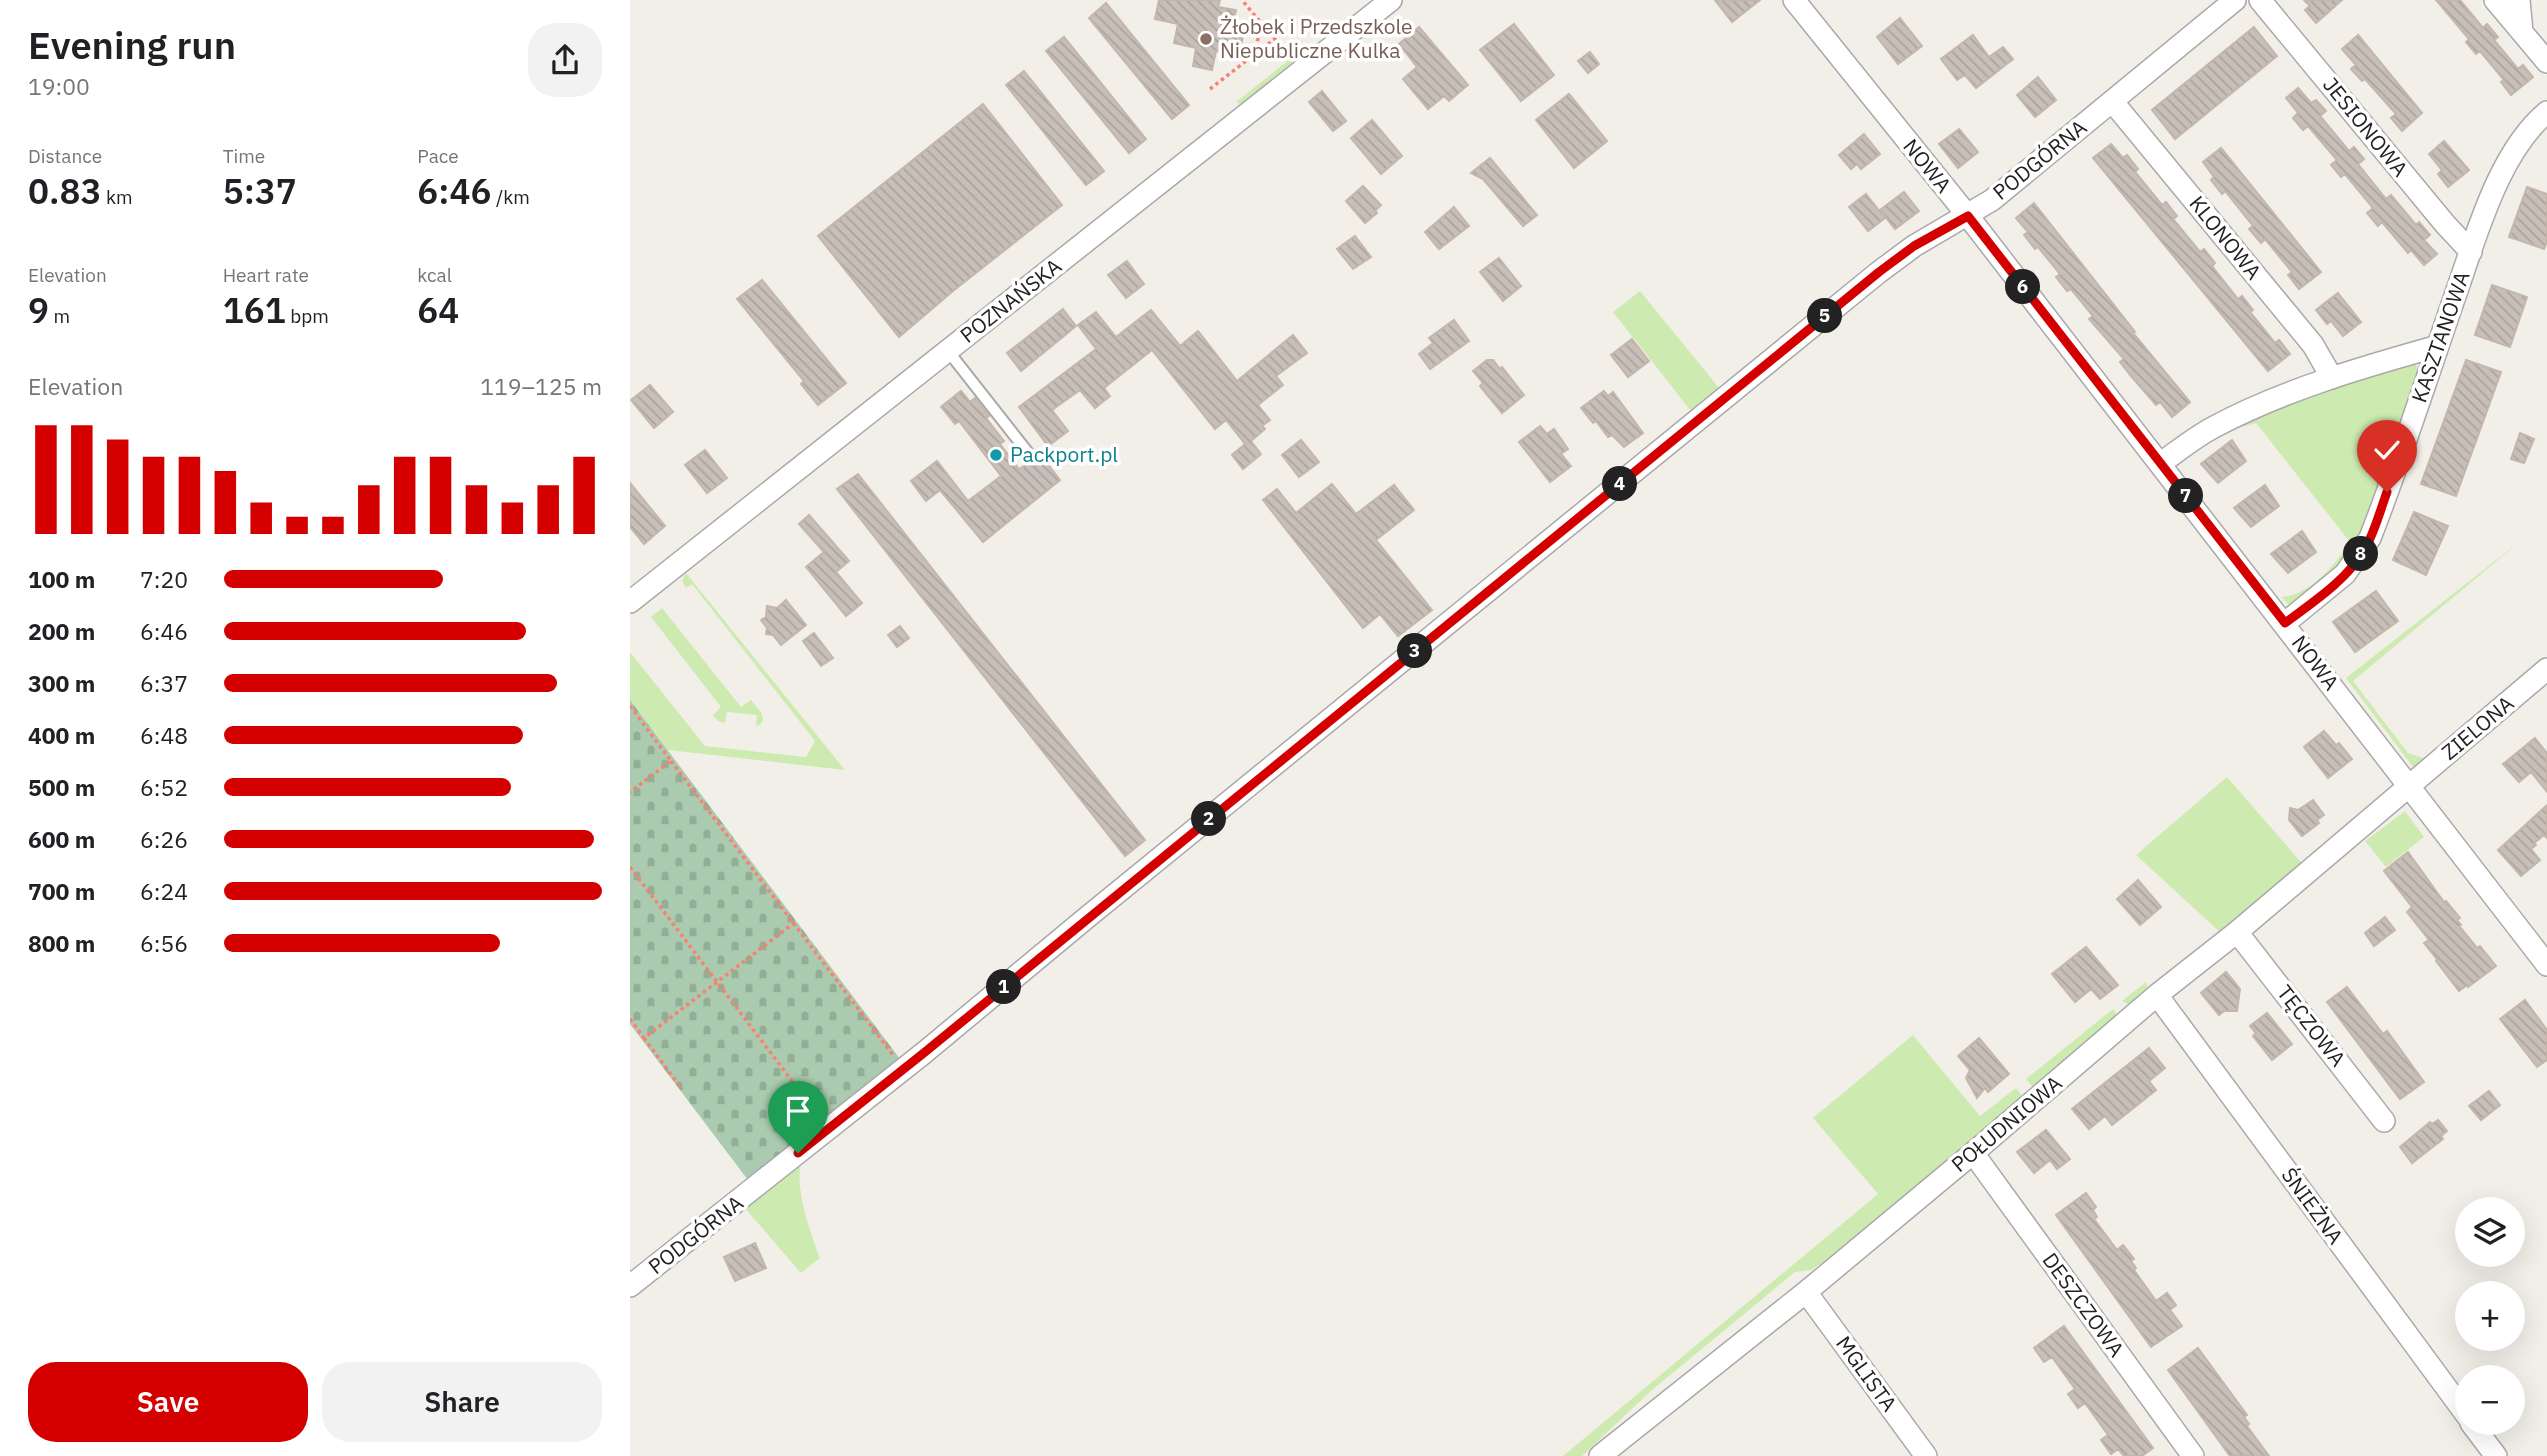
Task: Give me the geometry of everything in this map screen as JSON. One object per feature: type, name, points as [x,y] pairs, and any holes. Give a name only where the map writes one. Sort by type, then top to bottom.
[{"type":"street","name":"POZNAŃSKA","points":[[630,602],[1391,0]]},
{"type":"street","name":"NOWA","points":[[1794,0],[1968,216],[2161,463],[2547,965]]},
{"type":"street","name":"PODGÓRNA","points":[[630,1286],[828,1129],[1879,272],[1914,246],[1992,200],[2235,0]]},
{"type":"street","name":"JESIONOWA","points":[[2260,0],[2471,252]]},
{"type":"street","points":[[2495,0],[2547,62]]},
{"type":"street","points":[[2519,0],[2522,32]]},
{"type":"street","name":"KLONOWA","points":[[2112,101],[2312,345],[2332,378]]},
{"type":"street","name":"KASZTANOWA","points":[[2285,623],[2334,585],[2363,551],[2384,503],[2471,252],[2509,159],[2526,132],[2547,112]]},
{"type":"street","points":[[2161,463],[2213,428],[2332,378],[2438,346]]},
{"type":"street","name":"ZIELONA","points":[[2409,787],[2547,669]]},
{"type":"street","name":"POŁUDNIOWA","points":[[1600,1456],[1806,1292],[2157,995],[2237,932],[2409,787]]},
{"type":"street","name":"TĘCZOWA","points":[[2237,932],[2384,1121]]},
{"type":"street","name":"ŚNIEŻNA","points":[[2157,995],[2455,1399]]},
{"type":"street","name":"DESZCZOWA","points":[[1973,1153],[2193,1456]]},
{"type":"street","name":"MGLISTA","points":[[1806,1292],[1926,1456]]},
{"type":"street","points":[[2481,1435],[2496,1456]]},
{"type":"lane","points":[[948,351],[1029,454]]},
{"type":"path","points":[[1242,0],[1274,40]]},
{"type":"path","points":[[1259,60],[1255,54],[1261,23]]},
{"type":"path","points":[[1210,89],[1282,34],[1282,28],[1275,25],[1267,31]]},
{"type":"path","points":[[630,706],[893,1055]]},
{"type":"path","points":[[630,792],[671,761]]},
{"type":"path","points":[[630,867],[828,1129]]},
{"type":"path","points":[[644,1038],[794,923]]},
{"type":"path","points":[[630,1019],[682,1089]]},
{"type":"green space","points":[[1293,43],[1300,51],[1302,59],[1242,105],[1236,102],[1294,56]]},
{"type":"green space","points":[[1640,291],[1720,389],[1691,411],[1613,312]]},
{"type":"green space","points":[[2410,362],[2420,370],[2363,534],[2347,560],[2293,604],[2288,604],[2282,597],[2303,590],[2321,577],[2350,542],[2256,423],[2226,431],[2324,390]]},
{"type":"green space","points":[[2523,539],[2353,681],[2408,753],[2423,758],[2424,763],[2413,767],[2346,678]]},
{"type":"green space","points":[[686,573],[845,770],[668,750],[630,700],[630,652],[705,746],[806,757],[815,741],[692,584],[686,588],[682,581]]},
{"type":"green space","points":[[662,608],[741,707],[751,700],[762,714],[760,725],[756,726],[757,715],[727,712],[725,723],[718,721],[713,715],[721,707],[651,617]]},
{"type":"green space","points":[[630,700],[900,1059],[748,1180],[630,1024]]},
{"type":"green space","points":[[2227,777],[2306,868],[2222,934],[2136,855]]},
{"type":"green space","points":[[2405,811],[2424,837],[2386,867],[2365,841]]},
{"type":"green space","points":[[2146,982],[2147,990],[2140,998],[2130,1005],[2122,1001]]},
{"type":"green space","points":[[2113,1009],[2118,1015],[2037,1092],[2026,1079]]},
{"type":"green space","points":[[1913,1035],[1980,1116],[2016,1088],[2026,1100],[1869,1232],[1811,1270],[1795,1272],[1652,1390],[1582,1456],[1563,1456],[1878,1194],[1813,1118]]},
{"type":"green space","points":[[802,1161],[801,1196],[820,1258],[801,1273],[743,1206]]},
{"type":"building","points":[[1159,0],[1220,0],[1218,7],[1236,10],[1232,28],[1244,31],[1239,56],[1216,51],[1212,70],[1193,66],[1196,48],[1174,43],[1178,24],[1155,19]]},
{"type":"building","points":[[1715,0],[1760,0],[1732,22]]},
{"type":"building","points":[[2304,0],[2342,0],[2316,23],[2305,10],[2310,6]]},
{"type":"building","points":[[2436,0],[2460,0],[2483,28],[2487,24],[2498,37],[2494,40],[2518,69],[2523,65],[2533,77],[2511,95],[2501,82],[2504,80],[2480,51],[2476,54],[2466,42],[2469,39]]},
{"type":"building","points":[[1106,3],[1189,105],[1172,119],[1089,18]]},
{"type":"building","points":[[1900,18],[1922,46],[1898,64],[1877,37]]},
{"type":"building","points":[[1514,24],[1554,75],[1521,101],[1480,50]]},
{"type":"building","points":[[1419,27],[1468,85],[1449,101],[1444,96],[1428,109],[1403,79],[1417,67],[1399,44]]},
{"type":"building","points":[[2254,27],[2277,56],[2175,139],[2152,110]]},
{"type":"building","points":[[1973,35],[1989,57],[2003,47],[2013,59],[1976,88],[1965,75],[1957,80],[1941,59]]},
{"type":"building","points":[[2358,35],[2422,113],[2402,131],[2391,118],[2396,114],[2365,79],[2362,81],[2351,69],[2356,65],[2342,49]]},
{"type":"building","points":[[1064,37],[1146,139],[1129,153],[1046,51]]},
{"type":"building","points":[[1590,52],[1599,64],[1588,73],[1578,61]]},
{"type":"building","points":[[1024,71],[1104,171],[1086,185],[1006,85]]},
{"type":"building","points":[[2038,77],[2056,100],[2035,117],[2017,95]]},
{"type":"building","points":[[2298,88],[2311,103],[2316,100],[2326,111],[2320,116],[2349,151],[2354,147],[2364,159],[2358,164],[2386,199],[2391,195],[2416,225],[2419,222],[2430,235],[2424,240],[2437,254],[2424,265],[2411,250],[2408,253],[2382,222],[2378,226],[2367,213],[2373,208],[2345,174],[2341,177],[2331,165],[2337,160],[2308,126],[2303,130],[2293,118],[2298,113],[2286,98]]},
{"type":"building","points":[[1322,91],[1346,121],[1333,131],[1309,102]]},
{"type":"building","points":[[1569,94],[1607,141],[1574,168],[1536,120]]},
{"type":"building","points":[[983,104],[1062,205],[899,337],[818,236]]},
{"type":"building","points":[[1372,120],[1402,156],[1381,174],[1351,138]]},
{"type":"building","points":[[1959,129],[1978,152],[1958,168],[1939,144]]},
{"type":"building","points":[[1864,134],[1880,154],[1861,169],[1857,164],[1851,169],[1839,155]]},
{"type":"building","points":[[2444,141],[2469,170],[2448,187],[2438,174],[2442,170],[2429,154]]},
{"type":"building","points":[[2111,144],[2123,158],[2127,155],[2138,169],[2135,172],[2162,205],[2166,202],[2177,216],[2173,219],[2200,252],[2204,249],[2215,263],[2212,266],[2238,299],[2242,296],[2253,310],[2250,312],[2275,343],[2279,340],[2290,354],[2268,371],[2093,158]]},
{"type":"building","points":[[2221,148],[2321,272],[2299,289],[2288,275],[2292,272],[2265,239],[2261,243],[2249,229],[2253,226],[2225,191],[2222,194],[2211,180],[2214,177],[2203,162]]},
{"type":"building","points":[[1490,158],[1537,215],[1523,226],[1483,179],[1471,173]]},
{"type":"building","points":[[1363,186],[1381,205],[1375,211],[1377,213],[1365,223],[1346,201]]},
{"type":"building","points":[[2527,187],[2547,194],[2547,241],[2544,249],[2509,237]]},
{"type":"building","points":[[1904,192],[1919,211],[1895,229],[1880,210]]},
{"type":"building","points":[[1866,194],[1885,218],[1868,231],[1849,207]]},
{"type":"building","points":[[2034,203],[2135,332],[2133,333],[2190,402],[2172,417],[2160,402],[2156,405],[2131,376],[2120,362],[2124,359],[2089,319],[2093,316],[2071,289],[2067,291],[2056,277],[2060,274],[2038,247],[2035,249],[2024,235],[2028,232],[2016,218]]},
{"type":"building","points":[[1454,207],[1469,226],[1439,249],[1425,232]]},
{"type":"building","points":[[1355,236],[1371,257],[1353,269],[1337,249]]},
{"type":"building","points":[[1499,258],[1521,286],[1503,301],[1480,272]]},
{"type":"building","points":[[1127,261],[1144,284],[1126,298],[1108,275]]},
{"type":"building","points":[[762,280],[846,383],[818,405],[801,384],[804,381],[737,299]]},
{"type":"building","points":[[2492,285],[2527,297],[2510,347],[2475,335]]},
{"type":"building","points":[[2338,293],[2361,322],[2343,336],[2331,321],[2327,324],[2316,310]]},
{"type":"building","points":[[1063,309],[1076,326],[1021,371],[1007,353]]},
{"type":"building","points":[[1151,310],[1180,346],[1198,331],[1237,381],[1293,335],[1307,353],[1276,376],[1283,385],[1258,405],[1270,420],[1262,426],[1265,429],[1251,441],[1261,454],[1243,469],[1232,455],[1245,444],[1226,420],[1215,429],[1152,350],[1104,388],[1110,396],[1095,408],[1080,390],[1052,410],[1068,431],[1048,446],[1019,407],[1096,349],[1078,325],[1096,312],[1116,337]]},
{"type":"building","points":[[1454,320],[1469,341],[1430,369],[1419,354],[1433,343],[1429,338]]},
{"type":"building","points":[[1632,339],[1649,361],[1628,377],[1611,355]]},
{"type":"building","points":[[1487,360],[1493,360],[1500,369],[1502,367],[1524,395],[1502,413],[1480,386],[1483,383],[1473,371]]},
{"type":"building","points":[[2466,360],[2501,372],[2456,496],[2421,484]]},
{"type":"building","points":[[650,385],[673,412],[654,428],[631,400]]},
{"type":"building","points":[[961,391],[970,402],[975,398],[989,416],[986,418],[1004,441],[1000,444],[1019,469],[1034,460],[1039,453],[1060,480],[983,542],[940,490],[926,501],[911,481],[937,461],[968,501],[1001,476],[959,421],[955,424],[941,407]]},
{"type":"building","points":[[1604,391],[1608,396],[1613,392],[1643,433],[1624,447],[1612,435],[1608,437],[1596,421],[1593,423],[1581,408]]},
{"type":"building","points":[[1540,426],[1547,434],[1554,429],[1568,449],[1561,454],[1571,466],[1550,482],[1519,442]]},
{"type":"building","points":[[2520,433],[2534,439],[2524,463],[2511,459]]},
{"type":"building","points":[[1301,440],[1319,462],[1299,477],[1282,455]]},
{"type":"building","points":[[2232,440],[2246,461],[2218,483],[2201,464]]},
{"type":"building","points":[[705,450],[727,478],[707,493],[685,465]]},
{"type":"building","points":[[858,474],[1145,840],[1125,856],[837,489]]},
{"type":"building","points":[[630,483],[665,526],[644,544],[630,527]]},
{"type":"building","points":[[1332,484],[1356,514],[1394,485],[1414,510],[1376,540],[1432,610],[1398,636],[1380,614],[1363,628],[1263,500],[1277,489],[1296,513]]},
{"type":"building","points":[[2265,485],[2279,506],[2251,527],[2234,508]]},
{"type":"building","points":[[2414,512],[2448,526],[2426,575],[2393,560]]},
{"type":"building","points":[[809,515],[849,561],[836,572],[862,603],[846,616],[806,567],[824,552],[799,524]]},
{"type":"building","points":[[2302,531],[2316,552],[2288,573],[2271,554]]},
{"type":"building","points":[[2376,591],[2398,621],[2355,652],[2333,622]]},
{"type":"building","points":[[786,600],[806,625],[781,645],[773,635],[766,634],[767,628],[761,620],[766,617],[767,606],[777,608]]},
{"type":"building","points":[[900,626],[909,638],[897,647],[888,635]]},
{"type":"building","points":[[814,633],[833,658],[821,666],[803,641]]},
{"type":"building","points":[[2324,731],[2336,745],[2339,743],[2352,759],[2328,778],[2304,747]]},
{"type":"building","points":[[2535,738],[2547,753],[2547,792],[2531,772],[2519,782],[2503,764]]},
{"type":"building","points":[[2313,800],[2324,815],[2317,820],[2319,823],[2302,836],[2289,820],[2290,808],[2298,810]]},
{"type":"building","points":[[2547,805],[2547,838],[2544,835],[2531,849],[2540,860],[2521,876],[2498,850]]},
{"type":"building","points":[[2408,852],[2444,902],[2446,901],[2460,918],[2457,920],[2461,925],[2459,926],[2496,966],[2459,991],[2424,943],[2429,940],[2407,912],[2412,907],[2384,871]]},
{"type":"building","points":[[2138,880],[2161,907],[2140,925],[2117,899]]},
{"type":"building","points":[[2385,917],[2395,930],[2374,946],[2365,933]]},
{"type":"building","points":[[2086,947],[2118,985],[2100,999],[2091,989],[2075,1002],[2052,974]]},
{"type":"building","points":[[2226,972],[2240,989],[2237,1011],[2224,1011],[2219,1015],[2201,993]]},
{"type":"building","points":[[2347,987],[2383,1034],[2387,1031],[2424,1082],[2400,1099],[2327,1002]]},
{"type":"building","points":[[2525,1000],[2547,1030],[2547,1060],[2537,1067],[2500,1019]]},
{"type":"building","points":[[2267,1013],[2292,1044],[2272,1060],[2253,1036],[2256,1033],[2250,1026]]},
{"type":"building","points":[[1979,1038],[2009,1074],[1988,1092],[1985,1088],[1977,1098],[1966,1078],[1970,1070],[1958,1056]]},
{"type":"building","points":[[2149,1048],[2165,1068],[2149,1081],[2156,1090],[2112,1125],[2105,1116],[2089,1129],[2072,1109]]},
{"type":"building","points":[[2489,1091],[2500,1105],[2481,1120],[2469,1106]]},
{"type":"building","points":[[2438,1120],[2447,1131],[2441,1136],[2443,1139],[2412,1163],[2400,1147],[2430,1122],[2432,1124]]},
{"type":"building","points":[[2046,1130],[2070,1159],[2057,1169],[2050,1160],[2034,1173],[2017,1152]]},
{"type":"building","points":[[2086,1193],[2096,1207],[2093,1210],[2097,1217],[2094,1219],[2117,1250],[2123,1245],[2134,1259],[2131,1261],[2136,1268],[2134,1270],[2156,1301],[2167,1293],[2176,1305],[2170,1310],[2182,1326],[2151,1347],[2056,1215]]},
{"type":"building","points":[[755,1243],[766,1268],[735,1281],[724,1257]]},
{"type":"building","points":[[2064,1326],[2153,1448],[2142,1456],[2124,1456],[2118,1449],[2111,1454],[2101,1440],[2108,1435],[2085,1403],[2078,1408],[2068,1394],[2075,1389],[2052,1357],[2044,1362],[2034,1348]]},
{"type":"building","points":[[2198,1348],[2247,1415],[2244,1417],[2249,1424],[2247,1426],[2269,1456],[2230,1456],[2168,1370]]},
{"type":"place","name":"Żłobek i Przedszkole Niepubliczne Kulka","points":[[1206,39]]},
{"type":"place","name":"Packport.pl","points":[[996,455]]},
{"type":"route","points":[[798,1153],[1879,272],[1914,246],[1968,216],[2285,623],[2334,585],[2354,564],[2370,538],[2387,492]]}]
